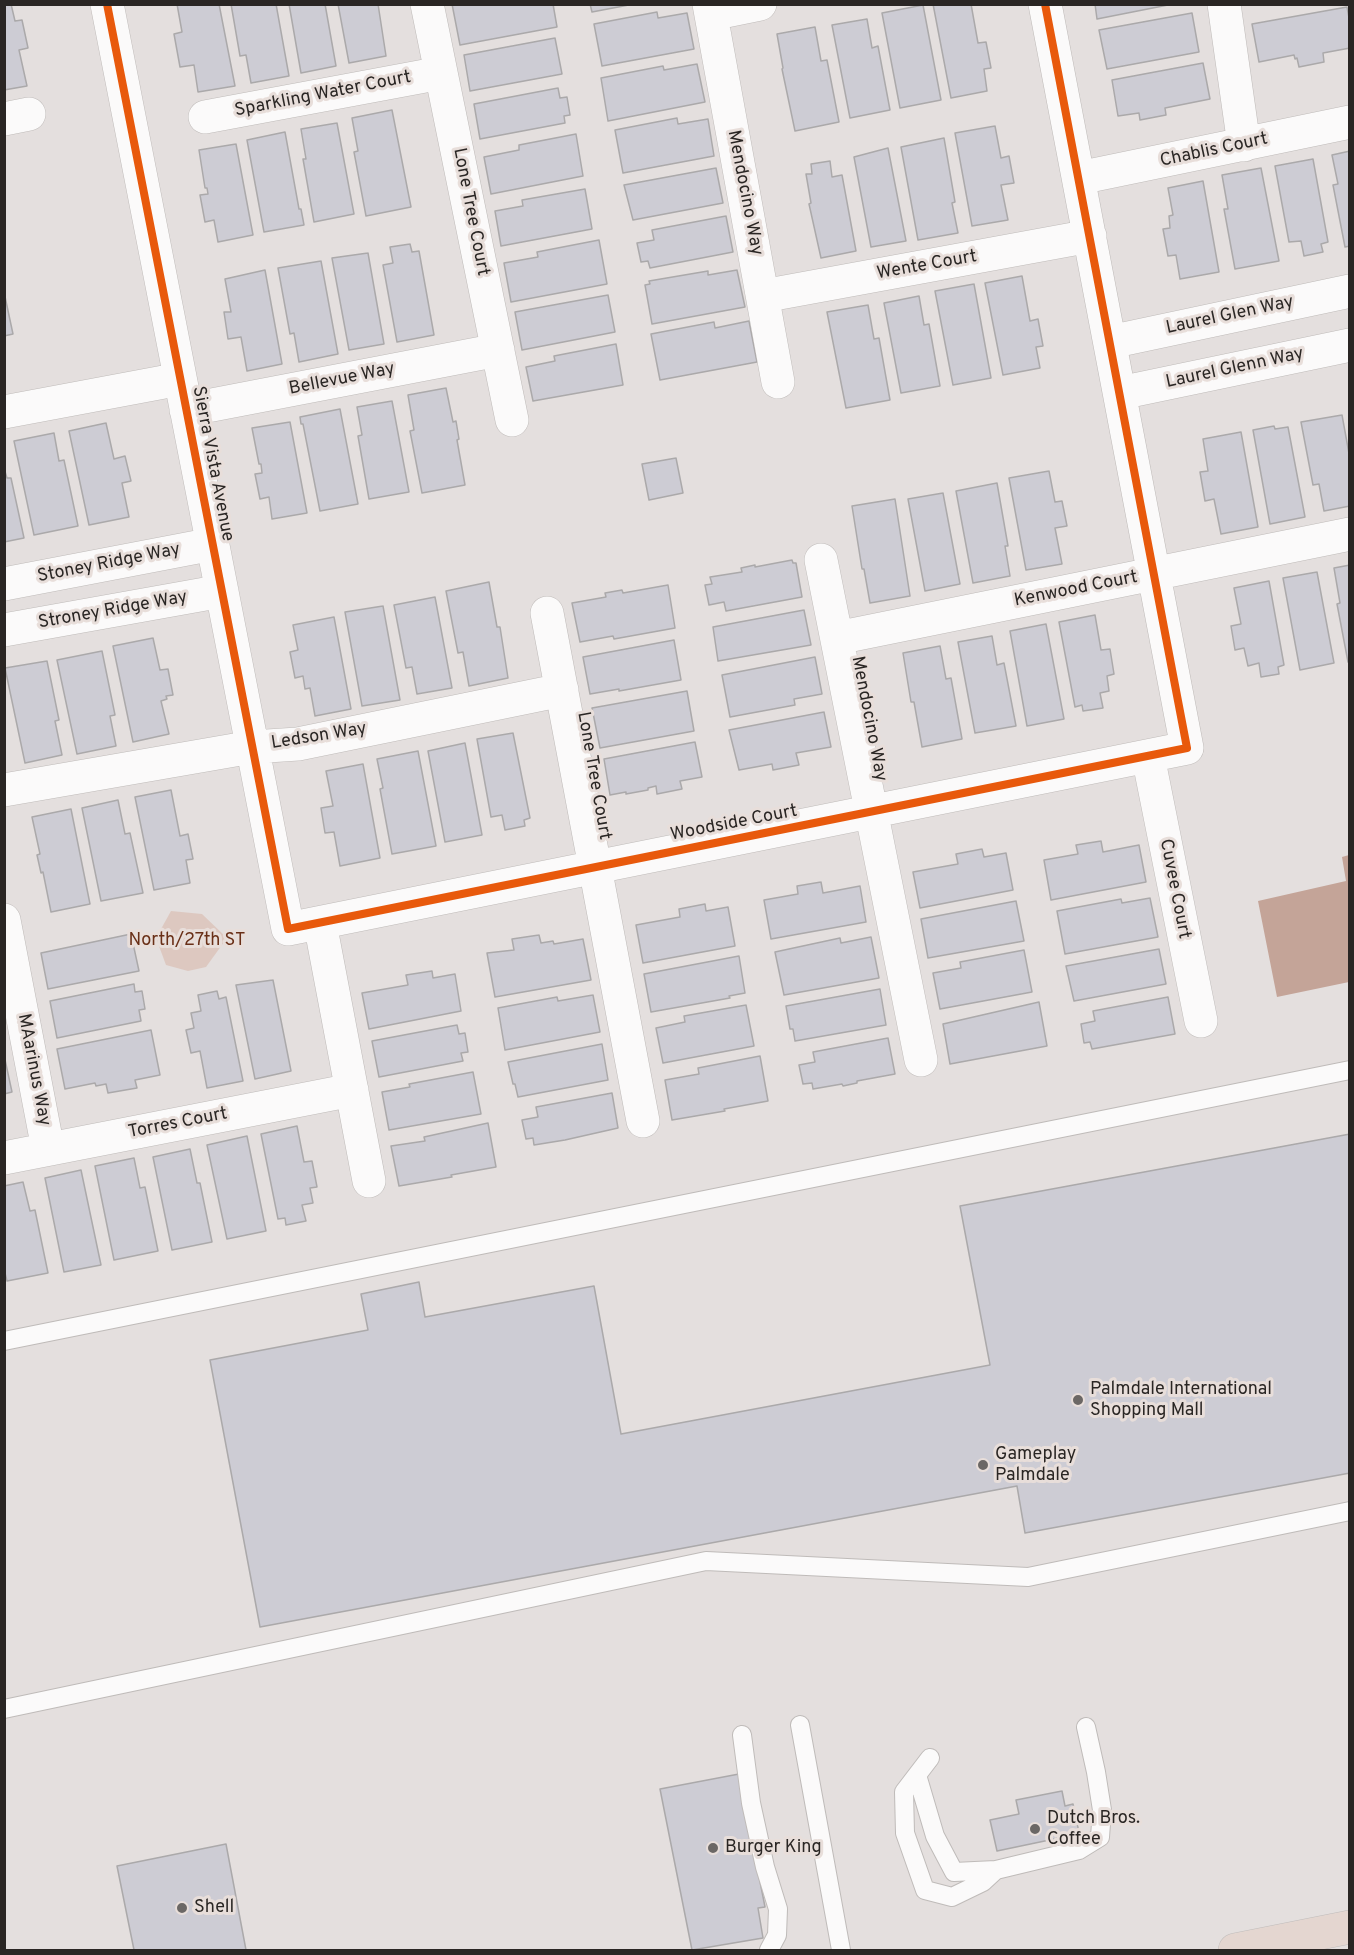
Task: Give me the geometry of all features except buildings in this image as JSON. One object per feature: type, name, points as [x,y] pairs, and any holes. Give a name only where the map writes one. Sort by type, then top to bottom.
[{"type":"highway","points":[[1235,1950],[1350,1927]]},
{"type":"street","name":"Sierra Vista Avenue","points":[[107,4],[288,929]]},
{"type":"street","name":"Lone Tree Court","points":[[428,4],[512,420]]},
{"type":"street","points":[[710,9],[760,4]]},
{"type":"street","points":[[1045,4],[1154,574]]},
{"type":"street","points":[[1224,4],[1244,145]]},
{"type":"street","name":"Mendocino Way","points":[[710,9],[778,382]]},
{"type":"street","name":"Sparkling Water Court","points":[[205,117],[441,73]]},
{"type":"street","name":"Chablis Court","points":[[1079,178],[1350,122]]},
{"type":"street","name":"Wente Court","points":[[763,296],[1090,236]]},
{"type":"street","name":"Laurel Glen Way","points":[[1110,342],[1350,291]]},
{"type":"street","name":"Laurel Glenn Way","points":[[1120,393],[1350,345]]},
{"type":"street","name":"Bellevue Way","points":[[4,412],[183,395],[498,350]]},
{"type":"street","name":"Kenwood Court","points":[[837,638],[1350,534]]},
{"type":"street","name":"Stoney Ridge Way","points":[[4,584],[213,544]]},
{"type":"street","name":"Mendocino Way","points":[[821,560],[921,1060]]},
{"type":"street","name":"Woodside Court","points":[[288,929],[1186,748],[1154,574]]},
{"type":"street","name":"Stroney Ridge Way","points":[[4,630],[222,591]]},
{"type":"street","name":"Lone Tree Court","points":[[547,613],[643,1121]]},
{"type":"street","name":"Ledson Way","points":[[4,790],[252,747],[298,744],[562,690]]},
{"type":"street","name":"Cuvee Court","points":[[1148,756],[1201,1022]]},
{"type":"street","name":"MAarinus Way","points":[[4,920],[48,1149]]},
{"type":"street","points":[[320,923],[369,1181]]},
{"type":"street","name":"Torres Court","points":[[4,1158],[352,1090]]},
{"type":"lane","points":[[4,1341],[1350,1070]]},
{"type":"lane","points":[[4,1708],[706,1561],[1028,1577],[1350,1511]]},
{"type":"lane","points":[[800,1725],[841,1950]]},
{"type":"lane","points":[[917,1774],[935,1836],[954,1872],[996,1870],[1079,1850],[1100,1837],[1102,1810],[1086,1727]]},
{"type":"lane","points":[[742,1735],[751,1803],[765,1867],[778,1909],[777,1935],[769,1950]]},
{"type":"lane","points":[[930,1758],[904,1791],[905,1833],[925,1890],[952,1897],[982,1882],[996,1870]]},
{"type":"green space","name":"North/27th ST","points":[[171,911],[202,914],[227,938],[206,967],[188,971],[166,965],[156,938]]},
{"type":"shaded area","points":[[1349,855],[1349,982],[1277,997],[1258,901],[1346,881],[1342,857]]},
{"type":"cycle path","points":[[107,4],[288,929],[1187,748],[1045,4]]},
{"type":"place","name":"Palmdale International Shopping Mall","points":[[1078,1400]]},
{"type":"place","name":"Gameplay Palmdale","points":[[983,1465]]},
{"type":"place","name":"Dutch Bros. Coffee","points":[[1035,1829]]},
{"type":"place","name":"Burger King","points":[[713,1848]]},
{"type":"place","name":"Shell","points":[[182,1908]]}]
